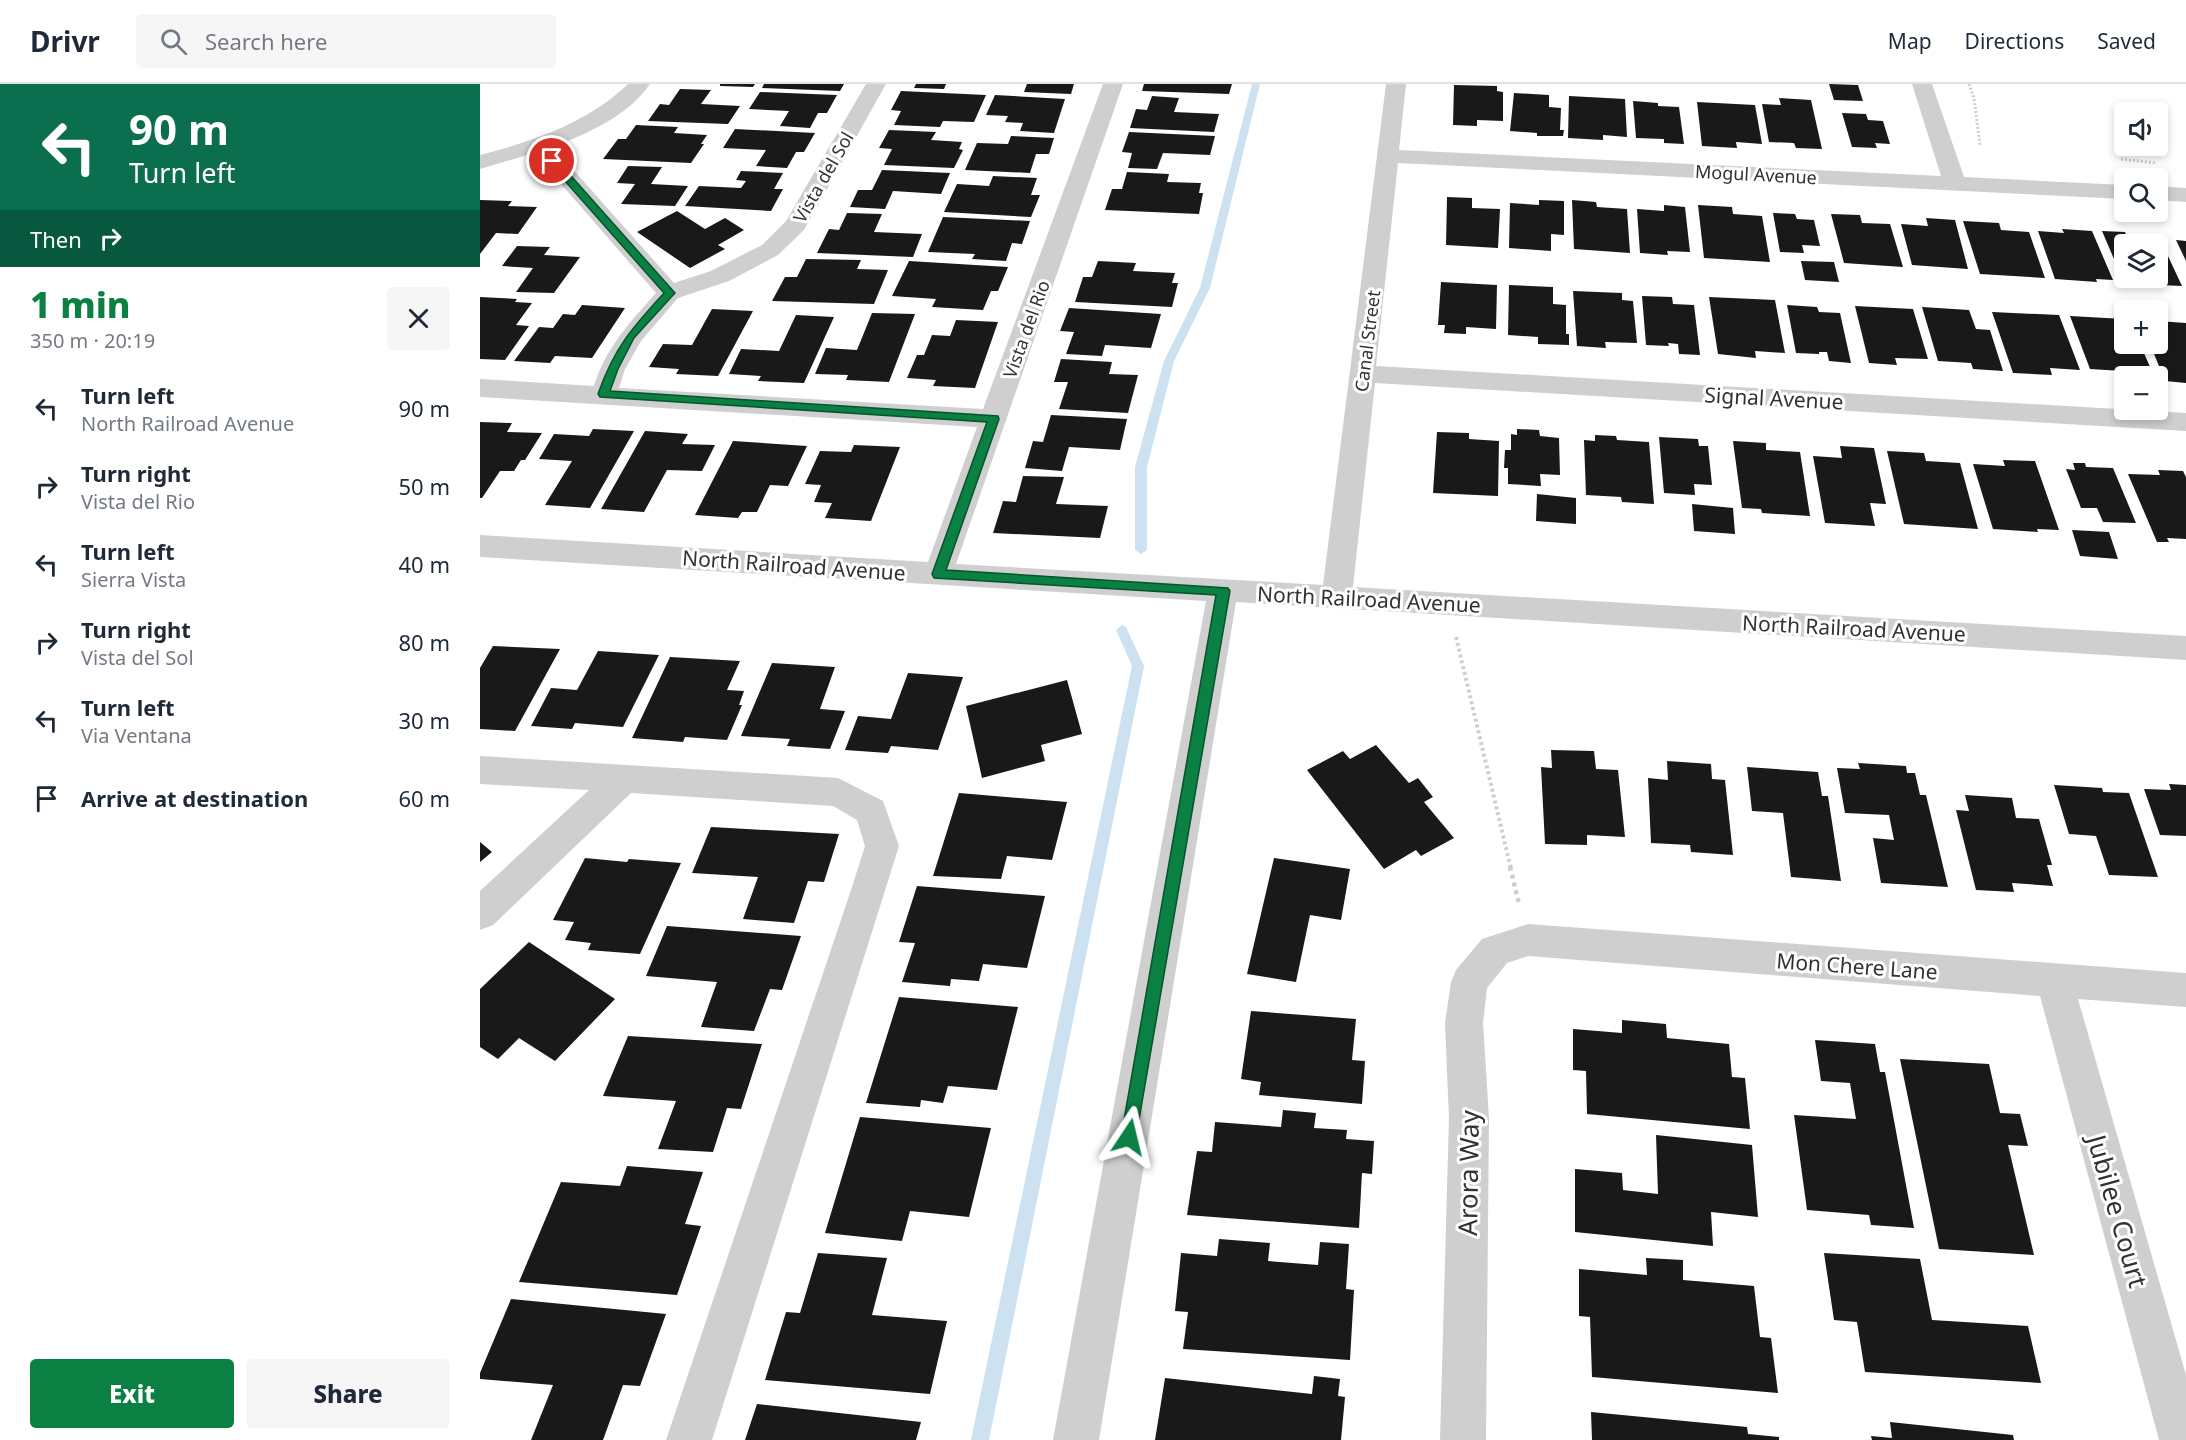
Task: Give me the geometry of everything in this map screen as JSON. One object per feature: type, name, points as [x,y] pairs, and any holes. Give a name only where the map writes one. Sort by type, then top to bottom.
[{"type":"street","points":[[480,162],[538,144],[596,119],[630,95],[640,84]]},
{"type":"street","name":"Vista del Sol","points":[[669,293],[720,276],[770,250],[796,225],[876,84]]},
{"type":"street","name":"Vista del Rio","points":[[938,574],[1113,84]]},
{"type":"street","name":"Canal Street","points":[[1337,597],[1396,84]]},
{"type":"street","points":[[1922,84],[1955,184]]},
{"type":"street","points":[[538,144],[669,293],[630,337],[612,369],[604,394]]},
{"type":"street","name":"Mogul Avenue","points":[[1388,156],[2114,192]]},
{"type":"street","points":[[2168,194],[2186,195]]},
{"type":"street","name":"Signal Avenue","points":[[1363,374],[2186,422]]},
{"type":"street","points":[[480,388],[994,419]]},
{"type":"street","name":"North Railroad Avenue","points":[[480,546],[2186,648]]},
{"type":"street","points":[[1076,1440],[1223,591]]},
{"type":"street","points":[[480,770],[838,792],[871,811],[882,846],[870,890],[688,1440]]},
{"type":"street","points":[[480,914],[624,779]]},
{"type":"street","name":"Mon Chere Lane","points":[[1528,940],[2186,990]]},
{"type":"street","name":"Arora Way","points":[[1463,1440],[1469,1118],[1464,1023],[1469,982],[1495,951],[1528,940]]},
{"type":"street","name":"Jubilee Court","points":[[2054,981],[2182,1440]]},
{"type":"path","points":[[1969,84],[1974,98],[1981,153]]},
{"type":"path","points":[[2118,159],[2160,164]]},
{"type":"path","points":[[1448,604],[1528,940]]},
{"type":"building","points":[[720,84],[755,84],[753,87],[720,86]]},
{"type":"building","points":[[764,84],[844,84],[840,91],[762,88]]},
{"type":"building","points":[[916,84],[946,84],[944,89],[914,88]]},
{"type":"building","points":[[1027,84],[1074,84],[1071,94],[1024,92]]},
{"type":"building","points":[[1144,84],[1232,84],[1229,94],[1142,91]]},
{"type":"building","points":[[1829,84],[1858,85],[1863,101],[1834,100]]},
{"type":"building","points":[[1454,85],[1497,86],[1497,91],[1503,92],[1503,121],[1477,120],[1477,126],[1453,125]]},
{"type":"building","points":[[680,89],[711,90],[701,104],[740,106],[728,124],[648,121],[660,104],[669,105]]},
{"type":"building","points":[[901,91],[986,95],[974,122],[943,121],[940,127],[894,125],[901,111],[891,110]]},
{"type":"building","points":[[760,92],[837,95],[827,113],[818,113],[810,128],[780,126],[789,111],[749,109]]},
{"type":"building","points":[[1514,93],[1549,95],[1549,107],[1561,108],[1560,130],[1564,130],[1563,136],[1537,136],[1537,133],[1510,131]]},
{"type":"building","points":[[995,95],[1065,99],[1054,133],[1020,131],[1023,123],[1005,122],[1008,116],[986,115]]},
{"type":"building","points":[[1152,96],[1179,98],[1174,112],[1219,114],[1214,132],[1130,128],[1136,109],[1147,110]]},
{"type":"building","points":[[1569,96],[1625,99],[1627,137],[1603,135],[1603,140],[1568,138]]},
{"type":"building","points":[[1779,98],[1811,100],[1822,149],[1796,148],[1794,143],[1769,142],[1762,104],[1781,105]]},
{"type":"building","points":[[1633,101],[1679,107],[1684,144],[1664,143],[1664,139],[1636,138]]},
{"type":"building","points":[[1697,102],[1755,105],[1762,144],[1736,142],[1737,148],[1702,146]]},
{"type":"building","points":[[1842,113],[1866,114],[1868,120],[1883,121],[1890,144],[1875,143],[1877,148],[1852,147]]},
{"type":"building","points":[[636,125],[678,127],[674,133],[707,135],[701,144],[704,144],[691,163],[603,159],[618,139],[626,139]]},
{"type":"building","points":[[735,129],[815,133],[804,152],[796,152],[787,168],[756,166],[766,150],[723,148]]},
{"type":"building","points":[[889,130],[936,132],[931,140],[962,142],[959,149],[963,150],[954,168],[884,165],[892,149],[879,148]]},
{"type":"building","points":[[1129,132],[1215,136],[1210,155],[1163,153],[1157,169],[1128,168],[1132,153],[1122,152]]},
{"type":"building","points":[[1011,136],[1054,138],[1049,154],[1036,154],[1030,173],[965,170],[977,143],[1008,144]]},
{"type":"building","points":[[628,166],[662,167],[651,184],[688,186],[675,206],[621,204],[635,184],[617,183]]},
{"type":"building","points":[[882,170],[950,173],[941,194],[893,191],[885,209],[850,207],[858,190],[872,190]]},
{"type":"building","points":[[741,171],[783,173],[774,189],[783,189],[771,211],[685,206],[699,186],[741,188],[746,181],[736,180]]},
{"type":"building","points":[[1127,172],[1169,174],[1167,182],[1201,183],[1199,193],[1203,193],[1199,214],[1105,210],[1112,189],[1122,189]]},
{"type":"building","points":[[993,176],[1037,178],[1031,195],[1040,195],[1031,217],[944,212],[957,184],[989,186]]},
{"type":"building","points":[[1447,197],[1472,198],[1472,208],[1500,209],[1498,248],[1446,245]]},
{"type":"building","points":[[480,200],[512,201],[508,206],[537,207],[518,234],[496,233],[480,254]]},
{"type":"building","points":[[1539,200],[1564,201],[1564,235],[1551,234],[1551,251],[1509,248],[1510,203],[1539,205]]},
{"type":"building","points":[[1572,200],[1596,202],[1597,207],[1627,209],[1630,253],[1574,249]]},
{"type":"building","points":[[1664,205],[1685,207],[1690,252],[1667,251],[1668,255],[1640,253],[1637,209],[1664,211]]},
{"type":"building","points":[[1698,205],[1732,207],[1733,214],[1762,216],[1770,262],[1704,258]]},
{"type":"building","points":[[677,211],[705,229],[725,218],[744,230],[718,245],[725,249],[690,268],[637,232]]},
{"type":"building","points":[[847,213],[882,214],[874,232],[922,234],[913,257],[817,253],[829,229],[839,230]]},
{"type":"building","points":[[1773,213],[1795,214],[1797,219],[1814,220],[1820,246],[1802,245],[1804,253],[1780,252]]},
{"type":"building","points":[[1831,214],[1860,215],[1862,223],[1890,224],[1903,267],[1844,263]]},
{"type":"building","points":[[943,217],[1030,221],[1022,244],[1012,243],[1006,261],[972,259],[975,254],[928,252]]},
{"type":"building","points":[[1926,218],[1955,220],[1968,269],[1912,265],[1901,224],[1928,226]]},
{"type":"building","points":[[1963,221],[1999,223],[2001,230],[2029,232],[2045,278],[1980,274]]},
{"type":"building","points":[[2062,229],[2092,231],[2113,280],[2096,279],[2097,282],[2055,279],[2038,231],[2064,233]]},
{"type":"building","points":[[2102,231],[2125,232],[2126,234],[2114,234],[2114,259]]},
{"type":"building","points":[[2176,240],[2186,241],[2186,261]]},
{"type":"building","points":[[517,246],[550,247],[544,255],[580,257],[554,293],[516,292],[533,268],[502,266]]},
{"type":"building","points":[[2168,256],[2182,286],[2168,285]]},
{"type":"building","points":[[806,259],[861,260],[857,269],[888,270],[874,304],[772,301],[785,277],[797,277]]},
{"type":"building","points":[[909,261],[1008,267],[998,291],[991,291],[983,310],[932,307],[936,299],[892,296]]},
{"type":"building","points":[[1098,261],[1136,263],[1133,271],[1175,273],[1172,283],[1178,283],[1172,307],[1075,302],[1083,277],[1092,277]]},
{"type":"building","points":[[1801,261],[1834,262],[1839,282],[1805,280]]},
{"type":"building","points":[[1441,282],[1497,285],[1496,329],[1466,327],[1466,334],[1444,333],[1445,325],[1438,325]]},
{"type":"building","points":[[1509,285],[1553,287],[1553,304],[1566,305],[1566,334],[1569,334],[1569,345],[1538,344],[1538,337],[1508,335]]},
{"type":"building","points":[[1573,291],[1622,293],[1622,300],[1633,301],[1637,343],[1605,342],[1606,348],[1577,346]]},
{"type":"building","points":[[1642,296],[1672,297],[1673,304],[1694,305],[1700,355],[1679,354],[1678,344],[1646,345]]},
{"type":"building","points":[[480,297],[517,299],[515,302],[532,303],[516,325],[529,326],[505,360],[480,359]]},
{"type":"building","points":[[1709,297],[1775,300],[1785,353],[1755,351],[1756,358],[1718,354]]},
{"type":"building","points":[[582,305],[625,308],[592,358],[555,356],[550,363],[514,361],[539,327],[553,328],[563,314],[575,315]]},
{"type":"building","points":[[1787,305],[1817,307],[1819,312],[1840,313],[1851,363],[1829,361],[1827,352],[1796,353]]},
{"type":"building","points":[[1855,306],[1913,309],[1928,359],[1895,358],[1897,365],[1869,363]]},
{"type":"building","points":[[1922,307],[1969,310],[1976,329],[1990,330],[2003,371],[1973,369],[1971,363],[1938,361]]},
{"type":"building","points":[[1069,308],[1161,314],[1151,348],[1105,345],[1102,356],[1066,354],[1074,332],[1060,331]]},
{"type":"building","points":[[712,309],[753,311],[718,376],[676,374],[679,369],[649,367],[663,344],[692,345]]},
{"type":"building","points":[[1992,312],[2059,315],[2080,370],[2050,368],[2052,375],[2013,373]]},
{"type":"building","points":[[872,313],[915,314],[889,382],[846,380],[848,375],[815,374],[826,348],[857,350]]},
{"type":"building","points":[[796,315],[834,317],[804,383],[758,381],[761,376],[729,374],[741,349],[779,351]]},
{"type":"building","points":[[2070,316],[2114,318],[2114,354],[2144,354],[2150,366],[2114,366],[2114,370],[2090,369]]},
{"type":"building","points":[[956,320],[998,322],[975,388],[933,386],[936,380],[907,378],[917,355],[924,355],[932,335],[950,336]]},
{"type":"building","points":[[2168,322],[2186,323],[2186,383],[2168,381],[2168,366],[2159,366],[2154,354],[2168,354]]},
{"type":"building","points":[[1061,359],[1112,362],[1109,374],[1138,375],[1128,413],[1059,409],[1068,382],[1054,382]]},
{"type":"building","points":[[1051,415],[1127,419],[1120,450],[1069,447],[1062,471],[1025,468],[1033,441],[1043,442]]},
{"type":"building","points":[[480,422],[512,423],[507,432],[542,433],[525,460],[521,460],[514,471],[500,471],[482,498],[480,498]]},
{"type":"building","points":[[593,429],[634,431],[590,508],[545,505],[572,461],[539,459],[554,434],[589,436]]},
{"type":"building","points":[[1517,429],[1539,430],[1540,436],[1559,438],[1560,475],[1540,474],[1541,486],[1508,484],[1508,468],[1504,468],[1505,450],[1511,450],[1511,434],[1517,435]]},
{"type":"building","points":[[645,431],[688,434],[682,444],[715,445],[702,471],[667,470],[644,512],[601,509]]},
{"type":"building","points":[[1437,432],[1469,433],[1469,439],[1499,441],[1498,496],[1433,493]]},
{"type":"building","points":[[1595,435],[1616,436],[1617,440],[1649,442],[1654,504],[1622,502],[1621,497],[1586,495],[1584,440],[1595,441]]},
{"type":"building","points":[[1659,437],[1698,439],[1699,446],[1708,446],[1712,485],[1694,484],[1695,495],[1664,493]]},
{"type":"building","points":[[733,441],[807,446],[788,486],[770,485],[757,512],[742,512],[738,518],[695,515]]},
{"type":"building","points":[[1733,441],[1766,443],[1766,450],[1800,452],[1810,516],[1762,513],[1761,509],[1742,508]]},
{"type":"building","points":[[854,445],[900,447],[871,521],[825,518],[832,503],[814,502],[821,485],[805,484],[820,451],[851,452]]},
{"type":"building","points":[[1840,446],[1874,448],[1886,504],[1870,503],[1875,526],[1825,523],[1813,456],[1842,458]]},
{"type":"building","points":[[1887,451],[1924,453],[1926,461],[1960,463],[1978,529],[1904,524]]},
{"type":"building","points":[[2003,460],[2035,461],[2059,530],[2037,529],[2038,532],[1993,529],[1973,464],[2005,466]]},
{"type":"building","points":[[2073,463],[2085,463],[2086,467],[2113,468],[2136,523],[2103,522],[2097,508],[2081,508],[2066,469],[2075,470]]},
{"type":"building","points":[[2158,470],[2183,471],[2186,477],[2186,539],[2167,538],[2169,542],[2157,542],[2128,474],[2160,475]]},
{"type":"building","points":[[1023,476],[1064,477],[1056,504],[1108,506],[1100,538],[993,533],[1003,501],[1016,502]]},
{"type":"building","points":[[1537,494],[1576,498],[1576,524],[1536,521]]},
{"type":"building","points":[[1692,504],[1733,508],[1735,534],[1694,531]]},
{"type":"building","points":[[2072,530],[2109,532],[2118,559],[2080,556]]},
{"type":"building","points":[[493,646],[560,649],[515,731],[480,729],[480,668]]},
{"type":"building","points":[[598,651],[659,655],[623,727],[575,723],[572,729],[531,726],[551,688],[577,690]]},
{"type":"building","points":[[670,657],[740,661],[727,690],[744,691],[739,705],[742,705],[727,740],[685,737],[683,742],[632,738]]},
{"type":"building","points":[[772,663],[835,667],[820,709],[845,711],[830,749],[787,746],[790,739],[741,736]]},
{"type":"building","points":[[908,673],[963,677],[938,750],[891,746],[888,753],[845,750],[858,716],[891,719]]},
{"type":"building","points":[[1067,680],[1082,734],[1041,745],[1045,761],[982,778],[966,706]]},
{"type":"building","points":[[1376,745],[1409,783],[1418,778],[1433,797],[1424,802],[1454,838],[1421,856],[1416,850],[1384,869],[1307,770],[1343,751],[1350,759]]},
{"type":"building","points":[[1551,750],[1594,751],[1596,769],[1618,770],[1625,837],[1587,835],[1587,845],[1545,844],[1541,767],[1552,768]]},
{"type":"building","points":[[1667,761],[1711,764],[1712,779],[1725,780],[1733,855],[1691,852],[1690,845],[1651,843],[1648,778],[1668,780]]},
{"type":"building","points":[[1858,763],[1906,766],[1907,773],[1915,773],[1920,795],[1926,795],[1948,887],[1881,883],[1873,838],[1894,840],[1889,815],[1845,813],[1837,768],[1860,769]]},
{"type":"building","points":[[1747,767],[1818,772],[1822,796],[1828,796],[1841,881],[1791,877],[1783,813],[1752,811]]},
{"type":"building","points":[[2169,784],[2186,785],[2186,836],[2160,835],[2144,789],[2171,790]]},
{"type":"building","points":[[2054,785],[2102,788],[2103,792],[2129,793],[2158,877],[2109,875],[2096,836],[2069,834]]},
{"type":"building","points":[[959,793],[1067,802],[1052,860],[1007,856],[1001,879],[933,876]]},
{"type":"building","points":[[1965,795],[2012,798],[2016,818],[2039,819],[2052,865],[2047,865],[2053,886],[2012,883],[2014,892],[1976,890],[1956,810],[1969,811]]},
{"type":"building","points":[[711,827],[839,834],[824,882],[808,881],[794,923],[743,919],[758,877],[692,873]]},
{"type":"building","points":[[480,842],[492,852],[480,862]]},
{"type":"building","points":[[585,858],[627,862],[629,859],[681,863],[640,954],[588,950],[591,943],[565,940],[574,922],[553,920]]},
{"type":"building","points":[[1274,858],[1350,869],[1341,920],[1310,915],[1296,982],[1247,974]]},
{"type":"building","points":[[917,886],[1045,896],[1027,968],[983,964],[979,981],[951,979],[950,986],[902,982],[915,943],[899,942]]},
{"type":"building","points":[[667,926],[801,936],[782,990],[770,989],[754,1031],[701,1027],[717,982],[646,976]]},
{"type":"building","points":[[529,942],[615,999],[555,1061],[519,1038],[498,1059],[480,1047],[480,989]]},
{"type":"building","points":[[899,997],[1018,1007],[997,1090],[948,1086],[943,1103],[921,1100],[920,1107],[866,1103]]},
{"type":"building","points":[[1251,1011],[1356,1019],[1352,1060],[1365,1061],[1362,1104],[1259,1095],[1261,1082],[1241,1079]]},
{"type":"building","points":[[1622,1020],[1666,1024],[1667,1038],[1729,1044],[1732,1077],[1745,1078],[1750,1129],[1587,1114],[1586,1071],[1573,1070],[1573,1029],[1622,1033]]},
{"type":"building","points":[[628,1036],[762,1044],[741,1109],[727,1108],[713,1152],[658,1149],[676,1101],[603,1096]]},
{"type":"building","points":[[1815,1040],[1875,1044],[1880,1072],[1885,1072],[1914,1228],[1871,1225],[1869,1215],[1807,1210],[1794,1115],[1856,1119],[1850,1083],[1821,1081]]},
{"type":"building","points":[[1900,1059],[1989,1064],[2000,1113],[2020,1114],[2028,1146],[2008,1145],[2034,1255],[1939,1249]]},
{"type":"building","points":[[1283,1110],[1316,1113],[1314,1128],[1347,1130],[1346,1139],[1374,1141],[1372,1174],[1362,1173],[1359,1228],[1187,1215],[1197,1151],[1212,1152],[1215,1122],[1281,1127]]},
{"type":"building","points":[[860,1117],[991,1128],[969,1217],[910,1211],[902,1241],[825,1233]]},
{"type":"building","points":[[1656,1135],[1752,1145],[1758,1217],[1711,1212],[1713,1246],[1575,1232],[1575,1169],[1622,1173],[1623,1190],[1658,1194]]},
{"type":"building","points":[[627,1166],[703,1172],[685,1224],[701,1226],[677,1295],[519,1282],[561,1182],[620,1186]]},
{"type":"building","points":[[1219,1239],[1270,1243],[1268,1261],[1318,1265],[1320,1242],[1349,1244],[1346,1289],[1354,1290],[1350,1360],[1183,1349],[1188,1312],[1175,1311],[1181,1253],[1217,1256]]},
{"type":"building","points":[[818,1253],[887,1258],[872,1315],[947,1321],[930,1394],[765,1380],[786,1312],[800,1313]]},
{"type":"building","points":[[1824,1253],[1920,1259],[1932,1320],[2028,1326],[2041,1383],[1865,1372],[1857,1322],[1834,1320]]},
{"type":"building","points":[[1646,1258],[1683,1260],[1683,1280],[1754,1286],[1760,1337],[1771,1338],[1778,1393],[1592,1377],[1590,1317],[1579,1316],[1579,1269],[1647,1275]]},
{"type":"building","points":[[511,1299],[666,1314],[640,1386],[623,1385],[603,1440],[531,1440],[553,1385],[480,1379],[480,1373]]},
{"type":"building","points":[[1314,1376],[1340,1379],[1338,1396],[1345,1397],[1341,1440],[1155,1440],[1165,1378],[1312,1394]]},
{"type":"building","points":[[757,1404],[921,1422],[916,1440],[745,1440]]},
{"type":"building","points":[[1591,1412],[1747,1427],[1748,1434],[1779,1437],[1779,1440],[1592,1440]]},
{"type":"building","points":[[1890,1422],[2013,1435],[2014,1440],[1872,1440],[1871,1436],[1892,1438]]},
{"type":"waterway","points":[[1141,550],[1141,467],[1169,361],[1205,288],[1256,84]]},
{"type":"waterway","points":[[980,1440],[1138,666],[1122,630]]},
{"type":"route","points":[[552,161],[669,293],[630,337],[612,369],[604,394],[994,419],[938,574],[1223,591],[1129,1137]]}]
